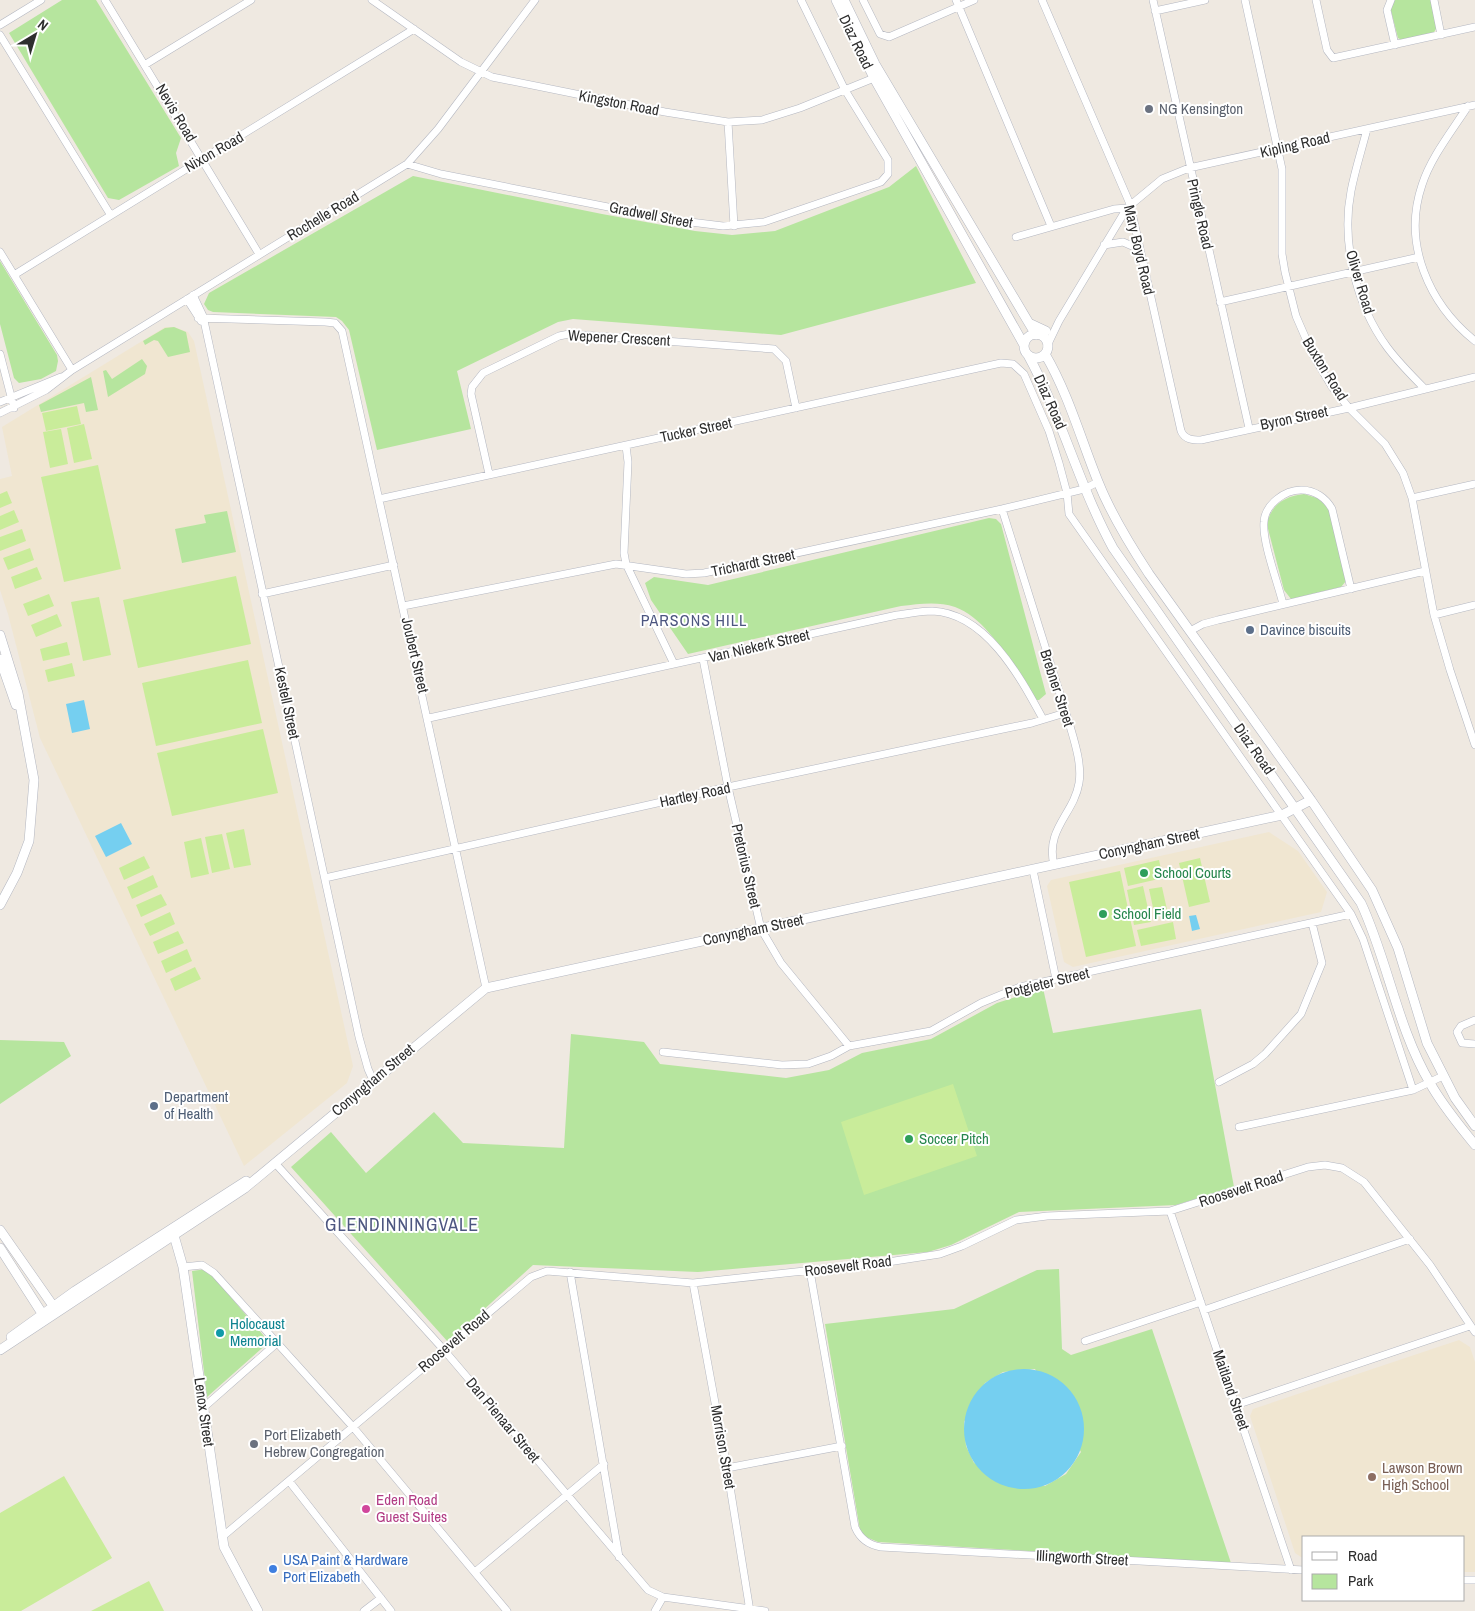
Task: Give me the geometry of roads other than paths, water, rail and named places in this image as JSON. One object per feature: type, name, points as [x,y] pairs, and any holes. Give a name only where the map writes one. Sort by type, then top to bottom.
[{"type":"street","points":[[0,25],[41,0]]},
{"type":"street","name":"Nevis Road","points":[[106,0],[203,158],[259,254]]},
{"type":"street","points":[[146,64],[251,0]]},
{"type":"street","name":"Kingston Road","points":[[372,0],[480,73],[665,112],[728,122],[762,120],[878,76]]},
{"type":"street","name":"Rochelle Road","points":[[0,413],[14,408],[46,390],[72,370],[407,164],[423,148],[535,0]]},
{"type":"street","name":"Diaz Road","points":[[801,0],[845,90],[888,160],[888,174]]},
{"type":"street","name":"Diaz Road","points":[[836,0],[1024,344]]},
{"type":"street","name":"Diaz Road","points":[[844,0],[878,76],[1027,320],[1040,334]]},
{"type":"street","points":[[863,0],[876,28],[880,34],[886,36],[958,3],[974,0]]},
{"type":"street","name":"Mary Boyd Road","points":[[1042,0],[1128,206],[1181,431],[1188,439],[1201,440]]},
{"type":"street","name":"Pringle Road","points":[[1153,0],[1189,168],[1249,428]]},
{"type":"street","points":[[1155,11],[1204,0]]},
{"type":"street","name":"Buxton Road","points":[[1246,0],[1284,180],[1281,230],[1288,286],[1296,316],[1313,355],[1332,387],[1349,408],[1385,444],[1399,463],[1412,498],[1434,615],[1475,745]]},
{"type":"street","points":[[1316,0],[1327,50],[1333,58],[1475,27]]},
{"type":"street","points":[[1391,0],[1387,10],[1395,45]]},
{"type":"street","points":[[1434,0],[1441,35]]},
{"type":"street","points":[[958,3],[1051,226]]},
{"type":"street","name":"Nixon Road","points":[[14,275],[110,214],[414,29]]},
{"type":"street","points":[[0,35],[110,214]]},
{"type":"street","points":[[1471,106],[1435,158],[1422,186],[1416,216],[1419,257],[1429,286],[1443,310],[1475,341]]},
{"type":"street","name":"Kipling Road","points":[[1046,350],[1060,321],[1128,206],[1162,179],[1189,168],[1471,106]]},
{"type":"street","points":[[728,122],[734,226]]},
{"type":"street","name":"Oliver Road","points":[[1368,128],[1351,191],[1349,209],[1349,245],[1354,272],[1365,306],[1386,346],[1425,389]]},
{"type":"street","name":"Gradwell Street","points":[[407,164],[441,174],[712,226],[734,226],[764,222],[881,182],[888,174]]},
{"type":"street","name":"Kipling Road","points":[[1016,237],[1128,206]]},
{"type":"street","points":[[1104,245],[1123,242],[1138,249]]},
{"type":"street","points":[[0,252],[72,370]]},
{"type":"street","points":[[1220,302],[1419,257]]},
{"type":"street","points":[[190,297],[201,317]]},
{"type":"street","name":"Joubert Street","points":[[201,317],[325,322],[338,325],[344,334],[379,500],[429,718],[486,988]]},
{"type":"street","name":"Kestell Street","points":[[201,317],[359,1037],[373,1080]]},
{"type":"street","name":"Kipling Road","points":[[1040,334],[1060,321]]},
{"type":"street","name":"Wepener Crescent","points":[[489,474],[471,394],[472,387],[482,373],[559,336],[569,334],[774,350],[786,361],[796,408]]},
{"type":"street","points":[[1040,334],[1045,339],[1046,350],[1035,358],[1028,355],[1024,344],[1030,336],[1040,334]]},
{"type":"street","name":"Diaz Road","points":[[1046,350],[1063,387],[1098,482],[1126,538],[1364,877],[1380,906],[1398,948],[1427,1043],[1455,1098],[1475,1126]]},
{"type":"street","points":[[0,354],[14,408]]},
{"type":"street","name":"Diaz Road","points":[[1028,355],[1054,405],[1084,488],[1102,528],[1124,566],[1361,903],[1376,939],[1412,1046],[1430,1083],[1475,1145]]},
{"type":"street","name":"Tucker Street","points":[[379,500],[489,474],[1001,364],[1013,364]]},
{"type":"street","name":"Diaz Road","points":[[1013,364],[1024,374],[1049,431],[1067,493],[1069,514],[1351,914],[1363,939],[1413,1090]]},
{"type":"street","name":"Rochelle Road","points":[[0,402],[50,380],[62,377]]},
{"type":"street","name":"Byron Street","points":[[1201,440],[1249,428],[1349,408],[1475,377]]},
{"type":"street","points":[[626,446],[628,462],[624,553],[626,564],[674,664]]},
{"type":"street","name":"Trichardt Street","points":[[403,606],[608,565],[626,564],[686,574],[704,574],[1002,509],[1067,493],[1098,482]]},
{"type":"street","points":[[1412,498],[1475,484]]},
{"type":"street","points":[[1283,604],[1264,522],[1272,504],[1287,492],[1295,490],[1315,493],[1329,502],[1351,589]]},
{"type":"street","name":"Brebner Street","points":[[1002,509],[1074,740],[1079,782],[1053,839],[1050,849],[1054,865]]},
{"type":"street","points":[[262,594],[394,565]]},
{"type":"street","points":[[1190,631],[1203,624],[1425,571]]},
{"type":"street","points":[[1434,615],[1475,605]]},
{"type":"street","name":"Van Niekerk Street","points":[[429,718],[674,664],[702,660],[897,615],[931,611],[943,613],[973,624],[991,640],[1043,719]]},
{"type":"street","points":[[0,635],[18,693],[33,766],[33,815],[23,860],[0,905]]},
{"type":"street","points":[[0,660],[21,714]]},
{"type":"street","name":"Pretorius Street","points":[[702,660],[728,787],[761,929],[781,963],[849,1046]]},
{"type":"street","name":"Hartley Road","points":[[325,878],[455,847],[1065,713]]},
{"type":"street","name":"Conyngham Street","points":[[0,1344],[233,1197],[486,988],[1282,815],[1296,810],[1311,800]]},
{"type":"street","points":[[1033,870],[1056,979]]},
{"type":"street","name":"Potgieter Street","points":[[663,1052],[796,1065],[820,1061],[849,1046],[922,1034],[993,997],[1020,987],[1351,914]]},
{"type":"street","points":[[1219,1082],[1253,1064],[1265,1054],[1301,1014],[1322,963],[1312,923]]},
{"type":"street","points":[[1475,1020],[1461,1026],[1458,1032],[1462,1043],[1475,1044]]},
{"type":"street","points":[[1239,1127],[1413,1090],[1443,1076]]},
{"type":"street","name":"Dan Pienaar Street","points":[[275,1163],[444,1350],[648,1590],[663,1597],[765,1611]]},
{"type":"street","name":"Roosevelt Road","points":[[222,1537],[531,1278],[547,1271],[693,1283],[810,1271],[940,1254],[1026,1218],[1170,1212],[1308,1168],[1325,1165],[1342,1168],[1357,1175],[1430,1264],[1475,1332]]},
{"type":"street","name":"Maitland Street","points":[[1170,1212],[1291,1570]]},
{"type":"street","points":[[0,1230],[55,1309]]},
{"type":"street","name":"Lenox Street","points":[[169,1237],[183,1267],[222,1537],[227,1554],[258,1611]]},
{"type":"street","points":[[1204,1310],[1410,1239]]},
{"type":"street","points":[[0,1248],[44,1316]]},
{"type":"street","points":[[183,1267],[202,1265],[209,1268],[352,1427],[507,1611]]},
{"type":"street","points":[[727,1468],[842,1446],[810,1271]]},
{"type":"street","points":[[570,1272],[619,1558]]},
{"type":"street","name":"Morrison Street","points":[[693,1283],[727,1468],[750,1610]]},
{"type":"street","points":[[1085,1341],[1201,1302]]},
{"type":"street","name":"Conyngham Street","points":[[0,1350],[44,1316]]},
{"type":"street","points":[[1236,1405],[1470,1326]]},
{"type":"street","points":[[203,1408],[278,1343]]},
{"type":"street","name":"Illingworth Street","points":[[842,1446],[855,1528],[862,1539],[869,1544],[881,1547],[1302,1570]]},
{"type":"street","points":[[475,1572],[604,1464]]},
{"type":"street","points":[[289,1481],[391,1611]]},
{"type":"street","name":"Lenox Street","points":[[239,1578],[252,1611]]},
{"type":"street","points":[[655,1611],[663,1597]]},
{"type":"street","points":[[364,1611],[381,1598]]},
{"type":"water","points":[[84,700],[90,729],[72,733],[66,704]]},
{"type":"water","points":[[121,823],[132,844],[106,857],[95,836]]},
{"type":"water","points":[[1196,915],[1200,929],[1192,931],[1189,916]]},
{"type":"water","points":[[1024,1369],[1036,1370],[1047,1374],[1057,1379],[1066,1387],[1074,1396],[1079,1406],[1083,1417],[1083,1441],[1079,1452],[1074,1462],[1066,1471],[1057,1479],[1047,1484],[1036,1488],[1024,1489],[1012,1488],[1001,1484],[991,1479],[982,1471],[974,1462],[969,1452],[965,1441],[964,1429],[965,1417],[969,1406],[974,1396],[982,1387],[991,1379],[1001,1374],[1012,1370]]},
{"type":"place","name":"NG Kensington","points":[[1149,109]]},
{"type":"place","name":"Davince biscuits","points":[[1250,630]]},
{"type":"place","name":"School Courts","points":[[1144,873]]},
{"type":"place","name":"School Field","points":[[1103,914]]},
{"type":"place","name":"Department of Health","points":[[154,1106]]},
{"type":"place","name":"Soccer Pitch","points":[[909,1139]]},
{"type":"place","name":"Holocaust Memorial","points":[[220,1333]]},
{"type":"place","name":"Port Elizabeth Hebrew Congregation","points":[[254,1444]]},
{"type":"place","name":"Lawson Brown High School","points":[[1372,1477]]},
{"type":"place","name":"Eden Road Guest Suites","points":[[366,1509]]},
{"type":"place","name":"USA Paint & Hardware Port Elizabeth","points":[[273,1569]]},
{"type":"district","name":"PARSONS HILL","points":[[694,620]]},
{"type":"district","name":"GLENDINNINGVALE","points":[[402,1225]]}]
